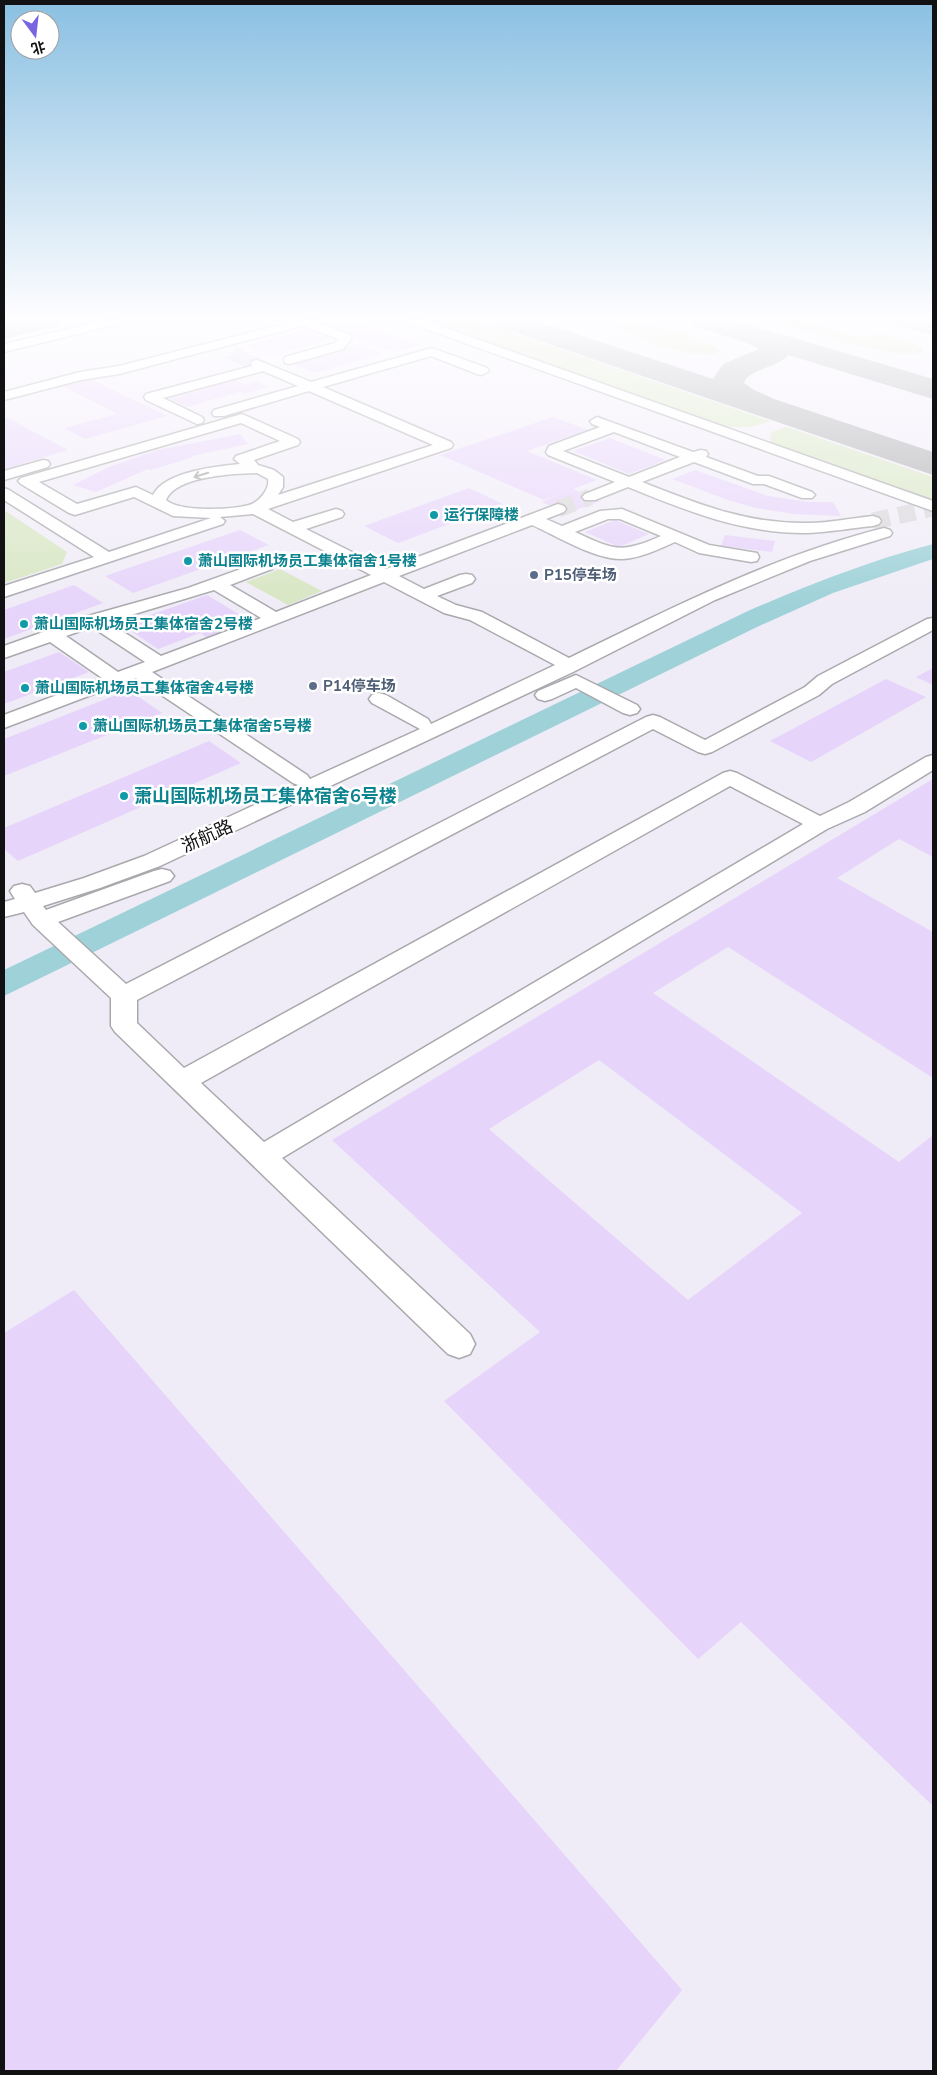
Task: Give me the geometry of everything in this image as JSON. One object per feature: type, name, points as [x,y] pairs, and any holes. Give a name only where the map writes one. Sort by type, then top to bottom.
[{"type":"street","points":[[191,417],[197,420]]},
{"type":"street","points":[[4,476],[208,417]]},
{"type":"street","points":[[4,592],[446,445],[380,417]]},
{"type":"street","points":[[684,417],[933,506]]},
{"type":"street","points":[[254,509],[275,490],[277,482],[270,473],[240,459],[293,442],[242,418],[26,481],[75,510],[136,492],[179,513],[192,514],[254,509],[450,609],[465,620],[559,664],[641,631],[658,620],[709,596],[878,527],[781,527],[716,516],[625,482],[556,454],[552,450],[614,427]]},
{"type":"street","points":[[590,418],[758,481],[764,479],[807,495]]},
{"type":"street","points":[[590,496],[743,438]]},
{"type":"street","points":[[122,441],[137,449]]},
{"type":"street","points":[[163,506],[158,501],[158,495],[162,490],[175,483],[207,472],[244,468],[270,473]]},
{"type":"street","points":[[664,468],[660,484],[663,491],[672,500]]},
{"type":"street","points":[[4,493],[106,557]]},
{"type":"street","points":[[4,722],[386,577],[558,509]]},
{"type":"street","points":[[562,532],[613,513],[622,514],[705,548],[751,557]]},
{"type":"street","points":[[292,528],[336,514]]},
{"type":"street","points":[[532,519],[616,555],[637,552],[674,536]]},
{"type":"street","points":[[4,652],[94,620],[216,584],[266,565]]},
{"type":"street","points":[[423,595],[466,579]]},
{"type":"street","points":[[216,584],[271,621],[286,635]]},
{"type":"street","points":[[94,620],[159,663]]},
{"type":"street","points":[[124,996],[653,721],[706,748],[812,692],[825,680],[933,622]]},
{"type":"street","points":[[52,635],[116,678]]},
{"type":"street","name":"浙航路","points":[[24,903],[421,723],[559,664]]},
{"type":"street","name":"浙航路","points":[[4,910],[101,880],[200,840],[559,664]]},
{"type":"street","points":[[138,671],[300,779]]},
{"type":"street","points":[[24,903],[137,886],[196,861],[576,681],[630,709]]},
{"type":"street","points":[[379,698],[421,723]]},
{"type":"street","points":[[261,1157],[820,824],[857,806],[933,761]]},
{"type":"street","points":[[182,1081],[730,777],[820,824]]},
{"type":"street","points":[[24,903],[124,996],[124,1026],[459,1344]]},
{"type":"shaded area","points":[[4,417],[933,417],[933,2071],[4,2071]]},
{"type":"green space","points":[[698,417],[758,417],[770,421],[746,427],[721,425]]},
{"type":"green space","points":[[787,427],[933,477],[933,501],[775,445],[771,441],[770,436],[772,432]]},
{"type":"green space","points":[[4,510],[67,552],[62,564],[4,583]]},
{"type":"green space","points":[[280,569],[322,591],[288,605],[246,582]]},
{"type":"water","points":[[933,544],[933,559],[833,593],[757,627],[4,996],[4,970],[750,610],[840,574]]},
{"type":"building","points":[[4,417],[68,450],[4,469]]},
{"type":"building","points":[[106,417],[164,417],[85,439],[64,428]]},
{"type":"building","points":[[553,417],[588,430],[527,451],[597,480],[573,489],[600,501],[568,513],[542,502],[560,494],[544,500],[440,455]]},
{"type":"building","points":[[240,434],[248,444],[192,456],[151,470],[148,469],[96,492],[73,485],[109,467],[157,450]]},
{"type":"building","points":[[610,438],[666,460],[629,474],[573,451]]},
{"type":"building","points":[[695,470],[768,496],[809,502],[833,502],[841,516],[794,514],[756,508],[728,500],[672,479]]},
{"type":"building","name":"运行保障楼","points":[[469,488],[503,504],[398,543],[364,526]]},
{"type":"building","points":[[615,520],[649,534],[619,547],[585,532]]},
{"type":"building","name":"萧山国际机场员工集体宿舍1号楼","points":[[240,530],[269,545],[133,593],[105,576]]},
{"type":"building","points":[[725,535],[775,541],[772,552],[721,546]]},
{"type":"building","name":"萧山国际机场员工集体宿舍2号楼","points":[[74,585],[103,603],[4,639],[4,610]]},
{"type":"building","points":[[207,595],[252,622],[209,639],[200,633],[158,649],[122,625]]},
{"type":"building","name":"萧山国际机场员工集体宿舍4号楼","points":[[59,652],[89,672],[4,704],[4,672]]},
{"type":"building","points":[[933,668],[933,685],[916,677]]},
{"type":"building","points":[[886,679],[926,697],[811,762],[770,741]]},
{"type":"building","name":"萧山国际机场员工集体宿舍5号楼","points":[[129,690],[162,713],[4,776],[4,739]]},
{"type":"building","name":"萧山国际机场员工集体宿舍6号楼","points":[[209,741],[241,763],[18,861],[4,849],[4,828]]},
{"type":"building","points":[[933,779],[933,857],[899,839],[837,878],[933,932],[933,1078],[728,947],[653,993],[899,1162],[933,1135],[933,1806],[741,1622],[698,1659],[444,1401],[540,1332],[332,1140]],"holes":[[[599,1060],[802,1213],[688,1300],[489,1129]]]},
{"type":"building","points":[[74,1290],[682,1990],[616,2071],[4,2071],[4,1333]]},
{"type":"taxiway","points":[[793,417],[933,464]]},
{"type":"tunnel","points":[[558,509],[590,497]]},
{"type":"tunnel","points":[[873,521],[933,508]]},
{"type":"place","name":"运行保障楼","points":[[434,515]]},
{"type":"place","name":"萧山国际机场员工集体宿舍1号楼","points":[[188,561]]},
{"type":"place","name":"P15停车场","points":[[534,575]]},
{"type":"place","name":"萧山国际机场员工集体宿舍2号楼","points":[[24,624]]},
{"type":"place","name":"P14停车场","points":[[313,686]]},
{"type":"place","name":"萧山国际机场员工集体宿舍4号楼","points":[[25,688]]},
{"type":"place","name":"萧山国际机场员工集体宿舍5号楼","points":[[83,726]]},
{"type":"place","name":"萧山国际机场员工集体宿舍6号楼","points":[[124,796]]}]
